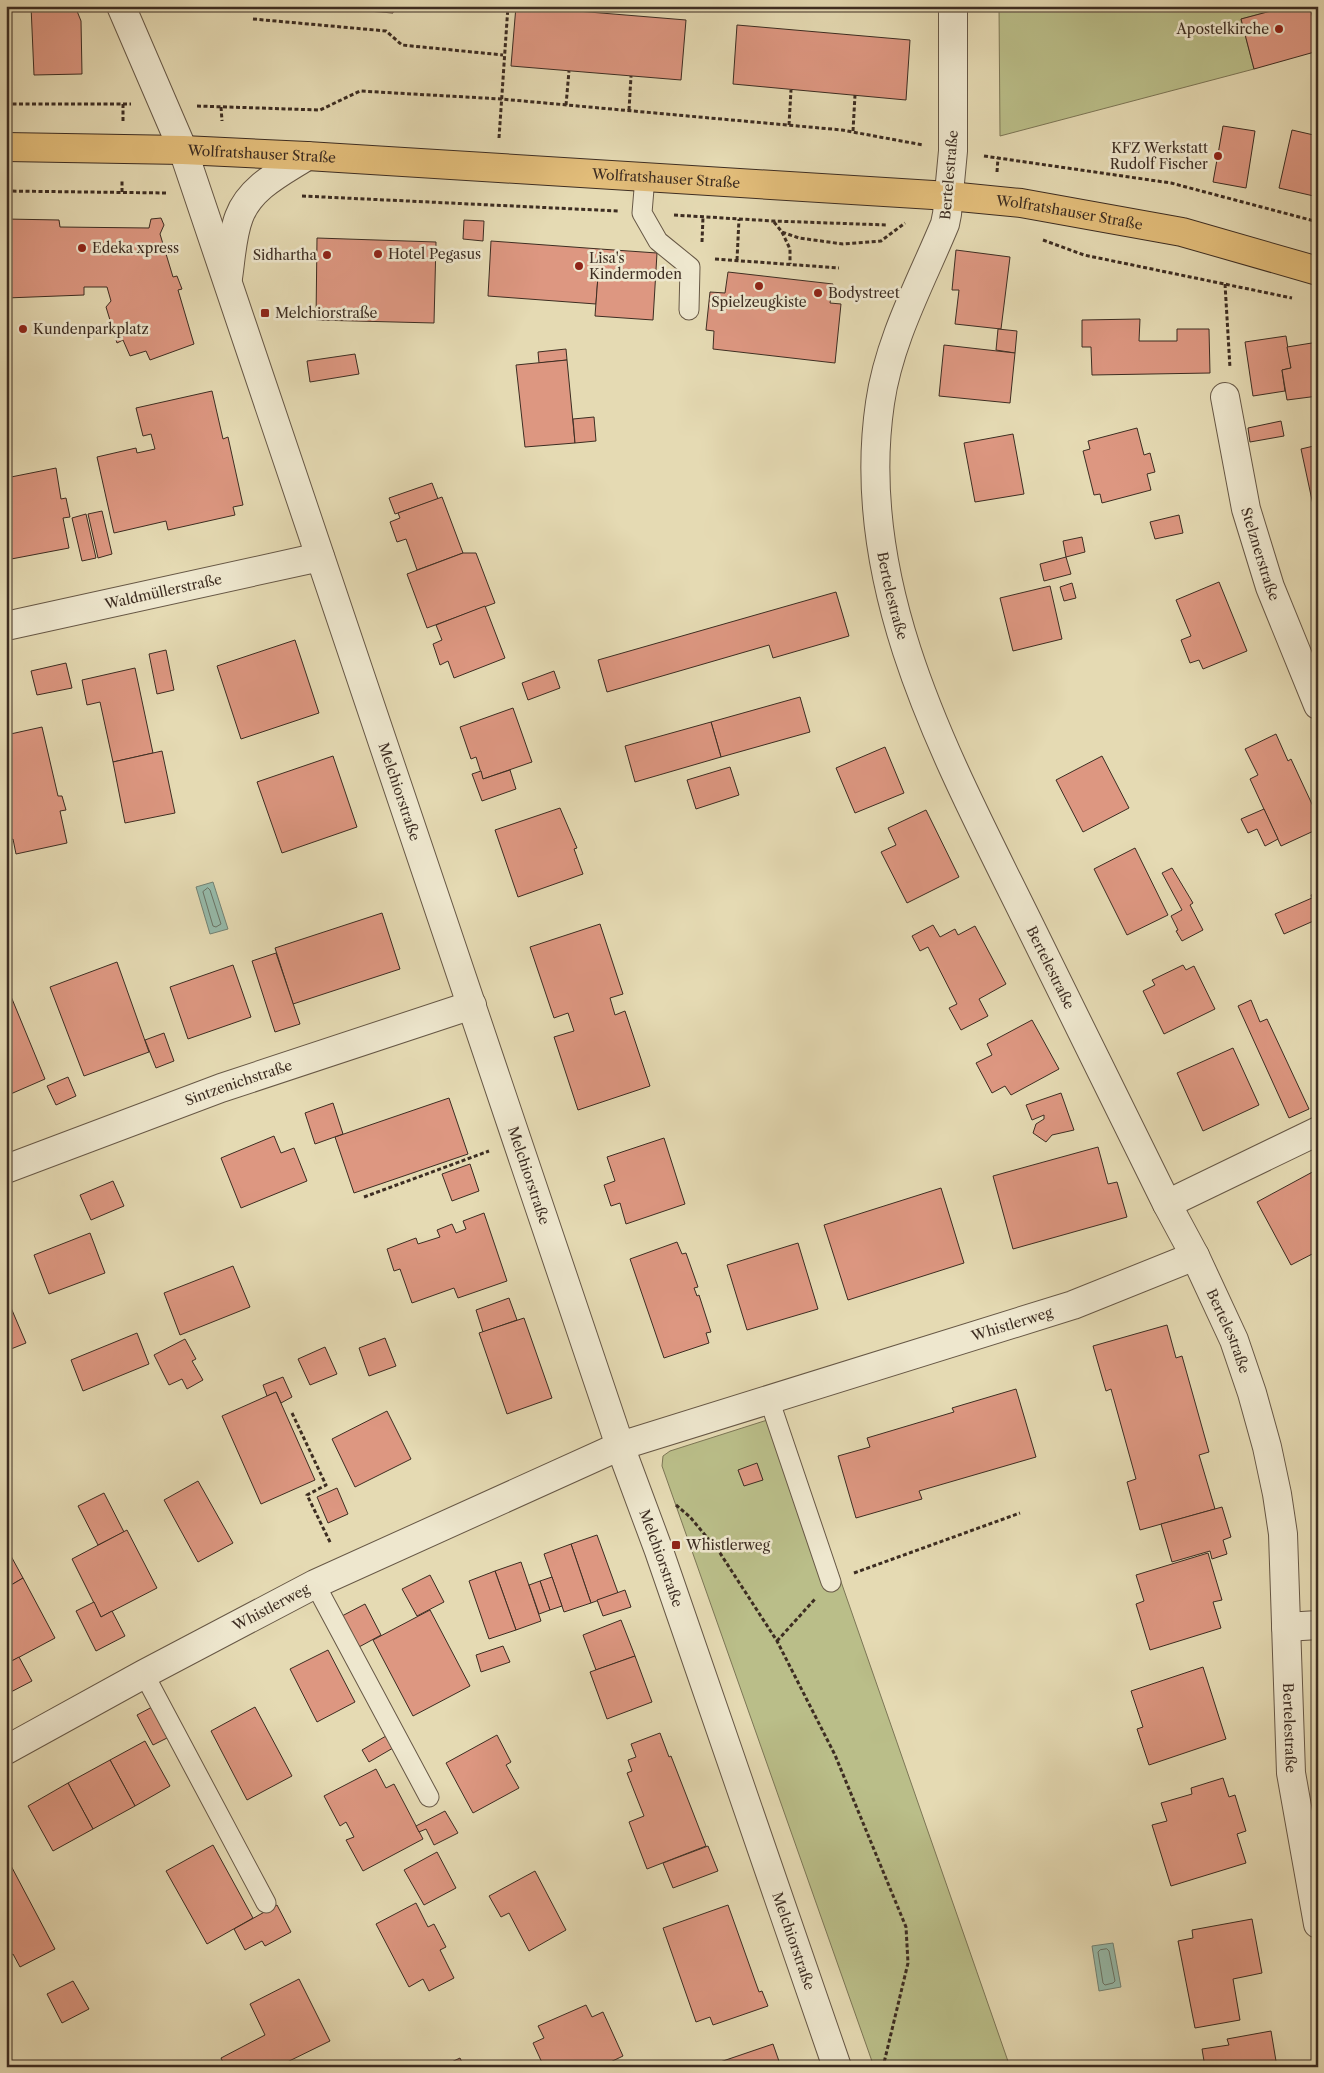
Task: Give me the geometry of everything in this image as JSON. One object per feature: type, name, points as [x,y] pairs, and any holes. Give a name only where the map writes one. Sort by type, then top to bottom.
[{"type":"main road","name":"Wolfratshauser Straße","points":[[6,147],[183,150],[307,156],[949,196],[1021,203],[1182,232],[1318,272]]},
{"type":"street","name":"Melchiorstraße","points":[[120,6],[183,150],[620,1446],[659,1551],[837,2067]]},
{"type":"street","name":"Bertelestraße","points":[[953,6],[953,151],[945,224],[916,289],[892,351],[880,401],[875,449],[877,507],[884,557],[894,608],[909,658],[934,727],[1167,1204],[1195,1256],[1234,1340],[1252,1393],[1267,1447],[1283,1534],[1291,1773],[1318,1924]]},
{"type":"street","name":"Melchiorstraße","points":[[228,282],[239,217],[251,196],[275,176],[307,156]]},
{"type":"street","name":"Stelznerstraße","points":[[1224,397],[1246,509],[1270,587],[1318,705]]},
{"type":"street","name":"Waldmüllerstraße","points":[[6,626],[320,556]]},
{"type":"street","name":"Sintzenichstraße","points":[[6,1169],[221,1088],[472,1005]]},
{"type":"street","points":[[1167,1204],[1318,1131]]},
{"type":"street","name":"Whistlerweg","points":[[6,1750],[144,1674],[315,1584],[620,1446],[1073,1305],[1195,1256]]},
{"type":"street","points":[[1286,1627],[1318,1625]]},
{"type":"lane","points":[[645,178],[642,213],[658,241],[690,267],[689,310]]},
{"type":"lane","points":[[769,1399],[831,1582]]},
{"type":"lane","points":[[315,1584],[429,1797]]},
{"type":"lane","points":[[144,1674],[266,1903]]},
{"type":"path","points":[[498,167],[503,55],[508,6]]},
{"type":"path","points":[[253,18],[386,31],[402,45],[503,55]]},
{"type":"path","points":[[566,105],[569,71]]},
{"type":"path","points":[[629,110],[631,76]]},
{"type":"path","points":[[789,125],[791,90]]},
{"type":"path","points":[[164,105],[320,110],[360,91],[501,99],[853,131],[953,151],[1171,183],[1318,222]]},
{"type":"path","points":[[853,131],[855,95]]},
{"type":"path","points":[[6,104],[123,104]]},
{"type":"path","points":[[6,191],[198,194]]},
{"type":"path","points":[[300,196],[774,221],[891,224]]},
{"type":"path","points":[[702,250],[703,217]]},
{"type":"path","points":[[737,260],[739,219]]},
{"type":"path","points":[[774,221],[790,249],[790,264]]},
{"type":"path","points":[[782,232],[799,238],[843,244],[881,241],[908,222],[900,223]]},
{"type":"path","points":[[1052,244],[1084,255],[1299,299]]},
{"type":"path","points":[[711,258],[839,268]]},
{"type":"path","points":[[1224,397],[1231,380],[1225,284]]},
{"type":"path","points":[[364,1197],[518,1141]]},
{"type":"path","points":[[292,1413],[326,1485],[308,1495],[344,1571]]},
{"type":"path","points":[[674,1503],[690,1517],[720,1553],[777,1641],[835,1755],[906,1927],[908,1963],[883,2067]]},
{"type":"path","points":[[777,1641],[831,1582],[1020,1513]]},
{"type":"green space","points":[[999,6],[1270,6],[1271,11],[1241,19],[1254,69],[1000,136]]},
{"type":"green space","points":[[783,1415],[1010,2067],[874,2067],[662,1466],[663,1456],[670,1451]]},
{"type":"water","points":[[213,882],[228,929],[210,934],[196,887]]},
{"type":"water","points":[[1113,1943],[1121,1987],[1099,1991],[1092,1946]]},
{"type":"building","points":[[31,6],[75,6],[81,21],[82,74],[34,75]]},
{"type":"building","points":[[304,6],[394,6],[393,13]]},
{"type":"building","points":[[516,6],[686,20],[681,80],[511,66]]},
{"type":"building","name":"Apostelkirche","points":[[1270,6],[1310,6],[1318,39],[1318,51],[1254,69],[1241,19],[1271,11]]},
{"type":"building","points":[[737,25],[910,40],[906,100],[733,84]]},
{"type":"building","points":[[1223,126],[1255,131],[1246,188],[1213,182]]},
{"type":"building","points":[[1292,130],[1318,136],[1318,197],[1279,188]]},
{"type":"building","points":[[161,218],[164,225],[160,234],[173,277],[177,276],[182,289],[178,290],[194,344],[150,360],[146,351],[130,356],[123,340],[117,343],[106,307],[111,301],[107,287],[84,287],[84,295],[6,298],[6,219],[59,220],[60,227],[149,228],[151,219]]},
{"type":"building","points":[[464,220],[484,221],[483,241],[463,239]]},
{"type":"building","points":[[317,238],[436,242],[434,323],[316,320]]},
{"type":"building","points":[[491,241],[600,249],[596,304],[488,296]]},
{"type":"building","points":[[600,249],[657,253],[653,320],[595,316]]},
{"type":"building","points":[[956,250],[1010,257],[1001,329],[955,324],[959,290],[952,290]]},
{"type":"building","points":[[728,272],[833,284],[830,303],[841,304],[835,363],[713,349],[714,331],[706,330],[710,292],[725,293]]},
{"type":"building","points":[[1140,319],[1139,341],[1177,341],[1177,329],[1209,329],[1210,373],[1092,375],[1091,347],[1082,347],[1082,320]]},
{"type":"building","points":[[998,329],[1017,331],[1015,353],[996,350]]},
{"type":"building","points":[[1286,336],[1291,368],[1282,370],[1285,391],[1253,396],[1245,342]]},
{"type":"building","points":[[1318,342],[1318,396],[1287,400],[1282,370],[1291,368],[1287,347]]},
{"type":"building","points":[[944,345],[1015,353],[1010,403],[939,396]]},
{"type":"building","points":[[566,349],[567,360],[539,363],[538,352]]},
{"type":"building","points":[[355,354],[359,374],[310,382],[307,361]]},
{"type":"building","points":[[567,360],[575,443],[525,447],[516,365]]},
{"type":"building","points":[[212,391],[223,439],[228,437],[243,505],[233,507],[235,515],[168,530],[166,521],[114,533],[97,457],[136,448],[137,453],[155,449],[151,434],[143,436],[136,408]]},
{"type":"building","points":[[594,417],[596,441],[575,443],[573,419]]},
{"type":"building","points":[[1281,421],[1284,436],[1250,442],[1248,428]]},
{"type":"building","points":[[1137,428],[1144,455],[1150,453],[1155,472],[1147,474],[1151,490],[1102,503],[1100,494],[1094,495],[1083,451],[1090,449],[1088,441]]},
{"type":"building","points":[[1013,434],[1024,494],[975,502],[964,443]]},
{"type":"building","points":[[1318,445],[1318,528],[1301,449]]},
{"type":"building","points":[[56,468],[61,499],[66,498],[70,517],[63,518],[69,548],[6,560],[6,478]]},
{"type":"building","points":[[432,483],[438,499],[395,514],[389,498]]},
{"type":"building","points":[[442,497],[463,553],[417,570],[406,539],[397,542],[390,522],[400,518],[398,513]]},
{"type":"building","points":[[102,511],[112,554],[98,558],[88,514]]},
{"type":"building","points":[[86,514],[96,558],[82,561],[72,518]]},
{"type":"building","points":[[1179,515],[1183,533],[1155,539],[1150,522]]},
{"type":"building","points":[[1082,537],[1085,552],[1066,557],[1063,541]]},
{"type":"building","points":[[463,553],[476,553],[495,603],[427,628],[407,574]]},
{"type":"building","points":[[1066,557],[1071,574],[1044,581],[1040,564]]},
{"type":"building","points":[[1219,582],[1247,651],[1203,669],[1199,660],[1190,663],[1181,640],[1191,636],[1176,600]]},
{"type":"building","points":[[1072,583],[1076,598],[1064,601],[1060,587]]},
{"type":"building","points":[[1050,586],[1062,639],[1013,651],[1000,598]]},
{"type":"building","points":[[836,592],[849,636],[773,658],[769,645],[607,692],[598,660]]},
{"type":"building","points":[[485,606],[505,658],[454,678],[448,661],[440,665],[433,644],[442,640],[436,625]]},
{"type":"building","points":[[295,640],[319,713],[241,739],[217,666]]},
{"type":"building","points":[[166,650],[174,690],[157,694],[149,654]]},
{"type":"building","points":[[66,663],[72,688],[37,695],[31,671]]},
{"type":"building","points":[[135,668],[153,753],[113,762],[100,702],[87,705],[82,680]]},
{"type":"building","points":[[554,671],[560,688],[528,700],[522,683]]},
{"type":"building","points":[[800,697],[810,732],[721,757],[711,722]]},
{"type":"building","points":[[513,708],[532,762],[483,779],[476,757],[471,759],[460,727]]},
{"type":"building","points":[[711,722],[721,757],[635,782],[625,746]]},
{"type":"building","points":[[42,727],[58,796],[62,796],[66,810],[60,811],[67,843],[16,854],[13,839],[6,841],[6,735]]},
{"type":"building","points":[[1276,734],[1288,761],[1291,759],[1318,817],[1318,829],[1281,846],[1250,779],[1258,775],[1245,749]]},
{"type":"building","points":[[885,747],[904,793],[855,813],[836,768]]},
{"type":"building","points":[[162,751],[175,813],[125,823],[113,762]]},
{"type":"building","points":[[333,756],[357,827],[282,853],[257,782]]},
{"type":"building","points":[[1102,756],[1129,808],[1083,832],[1056,780]]},
{"type":"building","points":[[730,767],[739,795],[696,809],[687,780]]},
{"type":"building","points":[[510,770],[516,789],[482,801],[472,774],[481,771],[483,779]]},
{"type":"building","points":[[560,808],[577,848],[574,849],[583,874],[518,897],[495,830]]},
{"type":"building","points":[[1264,809],[1278,839],[1265,846],[1257,829],[1248,833],[1241,819]]},
{"type":"building","points":[[926,810],[959,877],[907,903],[881,852],[896,845],[888,828]]},
{"type":"building","points":[[1135,848],[1168,915],[1127,935],[1094,869]]},
{"type":"building","points":[[1172,868],[1193,903],[1190,905],[1203,930],[1182,941],[1171,916],[1182,910],[1162,873]]},
{"type":"building","points":[[1318,892],[1318,911],[1311,895]]},
{"type":"building","points":[[1312,898],[1318,911],[1318,919],[1284,934],[1275,914]]},
{"type":"building","points":[[382,913],[400,969],[293,1004],[275,948]]},
{"type":"building","points":[[600,924],[623,994],[610,998],[615,1015],[625,1011],[650,1086],[578,1110],[554,1037],[574,1031],[568,1013],[554,1018],[530,947]]},
{"type":"building","points":[[933,925],[940,937],[955,929],[958,935],[975,926],[1006,984],[979,999],[988,1016],[961,1030],[949,1008],[957,1004],[928,947],[920,951],[912,936]]},
{"type":"building","points":[[276,953],[300,1024],[275,1032],[252,961]]},
{"type":"building","points":[[117,962],[149,1052],[84,1076],[50,987]]},
{"type":"building","points":[[233,965],[251,1017],[188,1039],[170,987]]},
{"type":"building","points":[[1183,965],[1186,970],[1194,966],[1215,1009],[1164,1034],[1143,991],[1155,985],[1152,980]]},
{"type":"building","points":[[10,994],[45,1079],[6,1096],[6,995]]},
{"type":"building","points":[[1251,1000],[1260,1022],[1267,1019],[1309,1109],[1289,1118],[1238,1006]]},
{"type":"building","points":[[1032,1020],[1059,1069],[1011,1095],[1005,1086],[992,1093],[976,1063],[992,1055],[987,1044]]},
{"type":"building","points":[[164,1033],[174,1061],[156,1068],[145,1040]]},
{"type":"building","points":[[1233,1048],[1259,1105],[1203,1131],[1177,1073]]},
{"type":"building","points":[[68,1077],[76,1096],[56,1105],[47,1086]]},
{"type":"building","points":[[1061,1093],[1074,1130],[1052,1135],[1046,1142],[1033,1133],[1036,1124],[1044,1119],[1044,1115],[1032,1120],[1026,1105]]},
{"type":"building","points":[[449,1098],[468,1154],[354,1193],[335,1137]]},
{"type":"building","points":[[333,1103],[343,1134],[315,1144],[305,1113]]},
{"type":"building","points":[[274,1136],[281,1153],[294,1148],[307,1181],[241,1208],[221,1158]]},
{"type":"building","points":[[664,1138],[685,1204],[626,1224],[620,1203],[611,1206],[604,1185],[615,1181],[607,1157]]},
{"type":"building","points":[[1098,1147],[1108,1184],[1117,1182],[1127,1217],[1013,1249],[993,1176]]},
{"type":"building","points":[[470,1164],[479,1191],[452,1201],[442,1174]]},
{"type":"building","points":[[1318,1169],[1318,1251],[1291,1265],[1257,1202]]},
{"type":"building","points":[[113,1181],[124,1206],[91,1220],[80,1195]]},
{"type":"building","points":[[941,1188],[964,1263],[848,1300],[824,1225]]},
{"type":"building","points":[[484,1213],[507,1281],[458,1298],[454,1288],[412,1303],[400,1269],[394,1271],[387,1249],[416,1238],[418,1244],[440,1237],[437,1230],[452,1224],[456,1233],[466,1229],[463,1221]]},
{"type":"building","points":[[90,1233],[105,1273],[49,1294],[34,1255]]},
{"type":"building","points":[[677,1242],[682,1254],[686,1253],[698,1287],[694,1288],[697,1296],[699,1295],[711,1332],[706,1333],[709,1343],[664,1358],[630,1259]]},
{"type":"building","points":[[798,1243],[818,1309],[747,1330],[727,1265]]},
{"type":"building","points":[[233,1266],[250,1307],[180,1335],[164,1293]]},
{"type":"building","points":[[6,1296],[26,1343],[6,1351]]},
{"type":"building","points":[[509,1298],[517,1320],[483,1332],[476,1310]]},
{"type":"building","points":[[524,1318],[552,1398],[507,1414],[479,1333]]},
{"type":"building","points":[[1167,1325],[1176,1358],[1182,1356],[1209,1452],[1199,1455],[1215,1509],[1140,1530],[1127,1482],[1136,1479],[1111,1389],[1106,1391],[1093,1346]]},
{"type":"building","points":[[137,1333],[149,1364],[83,1391],[71,1360]]},
{"type":"building","points":[[385,1338],[396,1366],[369,1376],[359,1348]]},
{"type":"building","points":[[185,1339],[196,1359],[192,1361],[203,1380],[187,1389],[182,1379],[169,1385],[154,1355]]},
{"type":"building","points":[[325,1347],[337,1374],[310,1385],[298,1359]]},
{"type":"building","points":[[283,1377],[292,1397],[281,1403],[276,1392],[267,1396],[263,1385]]},
{"type":"building","points":[[1016,1389],[1036,1457],[919,1491],[922,1499],[856,1518],[838,1456],[870,1447],[867,1438],[954,1412],[952,1408]]},
{"type":"building","points":[[276,1392],[315,1480],[261,1504],[222,1416]]},
{"type":"building","points":[[387,1411],[411,1459],[355,1487],[332,1439]]},
{"type":"building","points":[[757,1463],[763,1480],[744,1486],[738,1470]]},
{"type":"building","points":[[198,1481],[233,1543],[198,1562],[164,1500]]},
{"type":"building","points":[[337,1488],[348,1514],[328,1523],[317,1497]]},
{"type":"building","points":[[104,1493],[124,1532],[98,1545],[78,1506]]},
{"type":"building","points":[[1222,1507],[1231,1537],[1223,1540],[1227,1554],[1212,1559],[1210,1551],[1172,1562],[1161,1524]]},
{"type":"building","points":[[127,1530],[157,1588],[101,1617],[72,1559]]},
{"type":"building","points":[[597,1535],[618,1593],[591,1603],[571,1544]]},
{"type":"building","points":[[571,1544],[591,1603],[564,1612],[544,1554]]},
{"type":"building","points":[[6,1547],[23,1578],[6,1588]]},
{"type":"building","points":[[1208,1553],[1222,1600],[1213,1602],[1221,1628],[1150,1650],[1136,1604],[1144,1601],[1136,1575]]},
{"type":"building","points":[[521,1562],[541,1621],[516,1630],[495,1571]]},
{"type":"building","points":[[495,1571],[516,1630],[489,1639],[469,1581]]},
{"type":"building","points":[[430,1575],[444,1602],[417,1616],[402,1589]]},
{"type":"building","points":[[552,1577],[562,1606],[550,1610],[540,1581]]},
{"type":"building","points":[[23,1578],[55,1638],[12,1661],[6,1650],[6,1588]]},
{"type":"building","points":[[540,1581],[550,1610],[539,1614],[529,1585]]},
{"type":"building","points":[[625,1590],[631,1607],[603,1616],[597,1600]]},
{"type":"building","points":[[94,1602],[101,1617],[112,1611],[125,1636],[96,1651],[76,1611]]},
{"type":"building","points":[[365,1604],[381,1635],[359,1647],[342,1616]]},
{"type":"building","points":[[430,1610],[470,1686],[413,1716],[373,1640]]},
{"type":"building","points":[[621,1620],[635,1656],[596,1670],[583,1635]]},
{"type":"building","points":[[503,1646],[510,1662],[481,1672],[476,1655]]},
{"type":"building","points":[[328,1650],[355,1702],[317,1722],[290,1669]]},
{"type":"building","points":[[635,1656],[652,1702],[607,1719],[590,1672]]},
{"type":"building","points":[[19,1657],[32,1681],[7,1694],[6,1664]]},
{"type":"building","points":[[1203,1667],[1226,1739],[1149,1765],[1137,1729],[1143,1727],[1131,1691]]},
{"type":"building","points":[[154,1706],[169,1737],[153,1745],[137,1715]]},
{"type":"building","points":[[255,1707],[292,1776],[247,1800],[211,1731]]},
{"type":"building","points":[[660,1733],[669,1757],[671,1756],[706,1846],[647,1869],[629,1822],[644,1816],[627,1773],[632,1771],[628,1760],[636,1757],[631,1744]]},
{"type":"building","points":[[497,1735],[511,1762],[506,1765],[519,1788],[473,1813],[446,1763]]},
{"type":"building","points":[[386,1736],[393,1748],[369,1762],[362,1750]]},
{"type":"building","points":[[145,1741],[170,1786],[135,1806],[110,1760]]},
{"type":"building","points":[[110,1760],[135,1806],[93,1829],[68,1783]]},
{"type":"building","points":[[376,1769],[386,1788],[394,1784],[423,1839],[363,1871],[346,1840],[354,1837],[346,1822],[340,1826],[324,1796]]},
{"type":"building","points":[[1223,1778],[1229,1797],[1235,1795],[1246,1831],[1237,1834],[1246,1863],[1171,1886],[1152,1825],[1167,1821],[1161,1803],[1192,1794],[1191,1788]]},
{"type":"building","points":[[68,1783],[93,1829],[53,1851],[28,1806]]},
{"type":"building","points":[[445,1811],[458,1833],[434,1845],[426,1829],[419,1832],[416,1826]]},
{"type":"building","points":[[213,1845],[253,1918],[207,1944],[166,1871]]},
{"type":"building","points":[[708,1846],[718,1871],[673,1888],[663,1863]]},
{"type":"building","points":[[437,1852],[456,1888],[424,1905],[404,1870]]},
{"type":"building","points":[[9,1862],[55,1949],[20,1967],[13,1954],[8,1957],[6,1953],[6,1863]]},
{"type":"building","points":[[535,1871],[566,1930],[529,1951],[509,1913],[501,1917],[489,1896]]},
{"type":"building","points":[[416,1903],[428,1927],[434,1924],[446,1947],[440,1950],[454,1978],[429,1991],[423,1979],[409,1987],[376,1924]]},
{"type":"building","points":[[277,1905],[291,1932],[265,1946],[262,1941],[245,1950],[234,1929]]},
{"type":"building","points":[[728,1905],[759,1992],[762,1991],[768,2006],[713,2025],[710,2017],[696,2022],[663,1928]]},
{"type":"building","points":[[1252,1919],[1262,1973],[1233,1979],[1240,2020],[1195,2028],[1178,1941],[1193,1938],[1192,1930]]},
{"type":"building","points":[[299,1979],[330,2041],[279,2066],[277,2062],[268,2067],[225,2067],[221,2058],[265,2035],[250,2004]]},
{"type":"building","points":[[73,1981],[89,2009],[62,2023],[47,1994]]},
{"type":"building","points":[[586,2005],[592,2017],[603,2012],[623,2056],[600,2067],[544,2067],[533,2043],[544,2038],[538,2026]]},
{"type":"building","points":[[1271,2031],[1277,2067],[1205,2067],[1202,2049],[1229,2045],[1227,2039]]},
{"type":"building","points":[[773,2044],[781,2067],[718,2067],[717,2063]]},
{"type":"building","points":[[460,2058],[464,2067],[441,2067]]},
{"type":"place","name":"Apostelkirche","points":[[1279,29]]},
{"type":"place","name":"KFZ Werkstatt Rudolf Fischer","points":[[1218,156]]},
{"type":"place","name":"Edeka xpress","points":[[82,248]]},
{"type":"place","name":"Hotel Pegasus","points":[[378,254]]},
{"type":"place","name":"Sidhartha","points":[[327,255]]},
{"type":"place","name":"Lisa's Kindermoden","points":[[579,266]]},
{"type":"place","name":"Spielzeugkiste","points":[[759,286]]},
{"type":"place","name":"Bodystreet","points":[[818,293]]},
{"type":"place","name":"Melchiorstraße","points":[[265,313]]},
{"type":"place","name":"Kundenparkplatz","points":[[23,329]]},
{"type":"place","name":"Whistlerweg","points":[[676,1545]]}]
